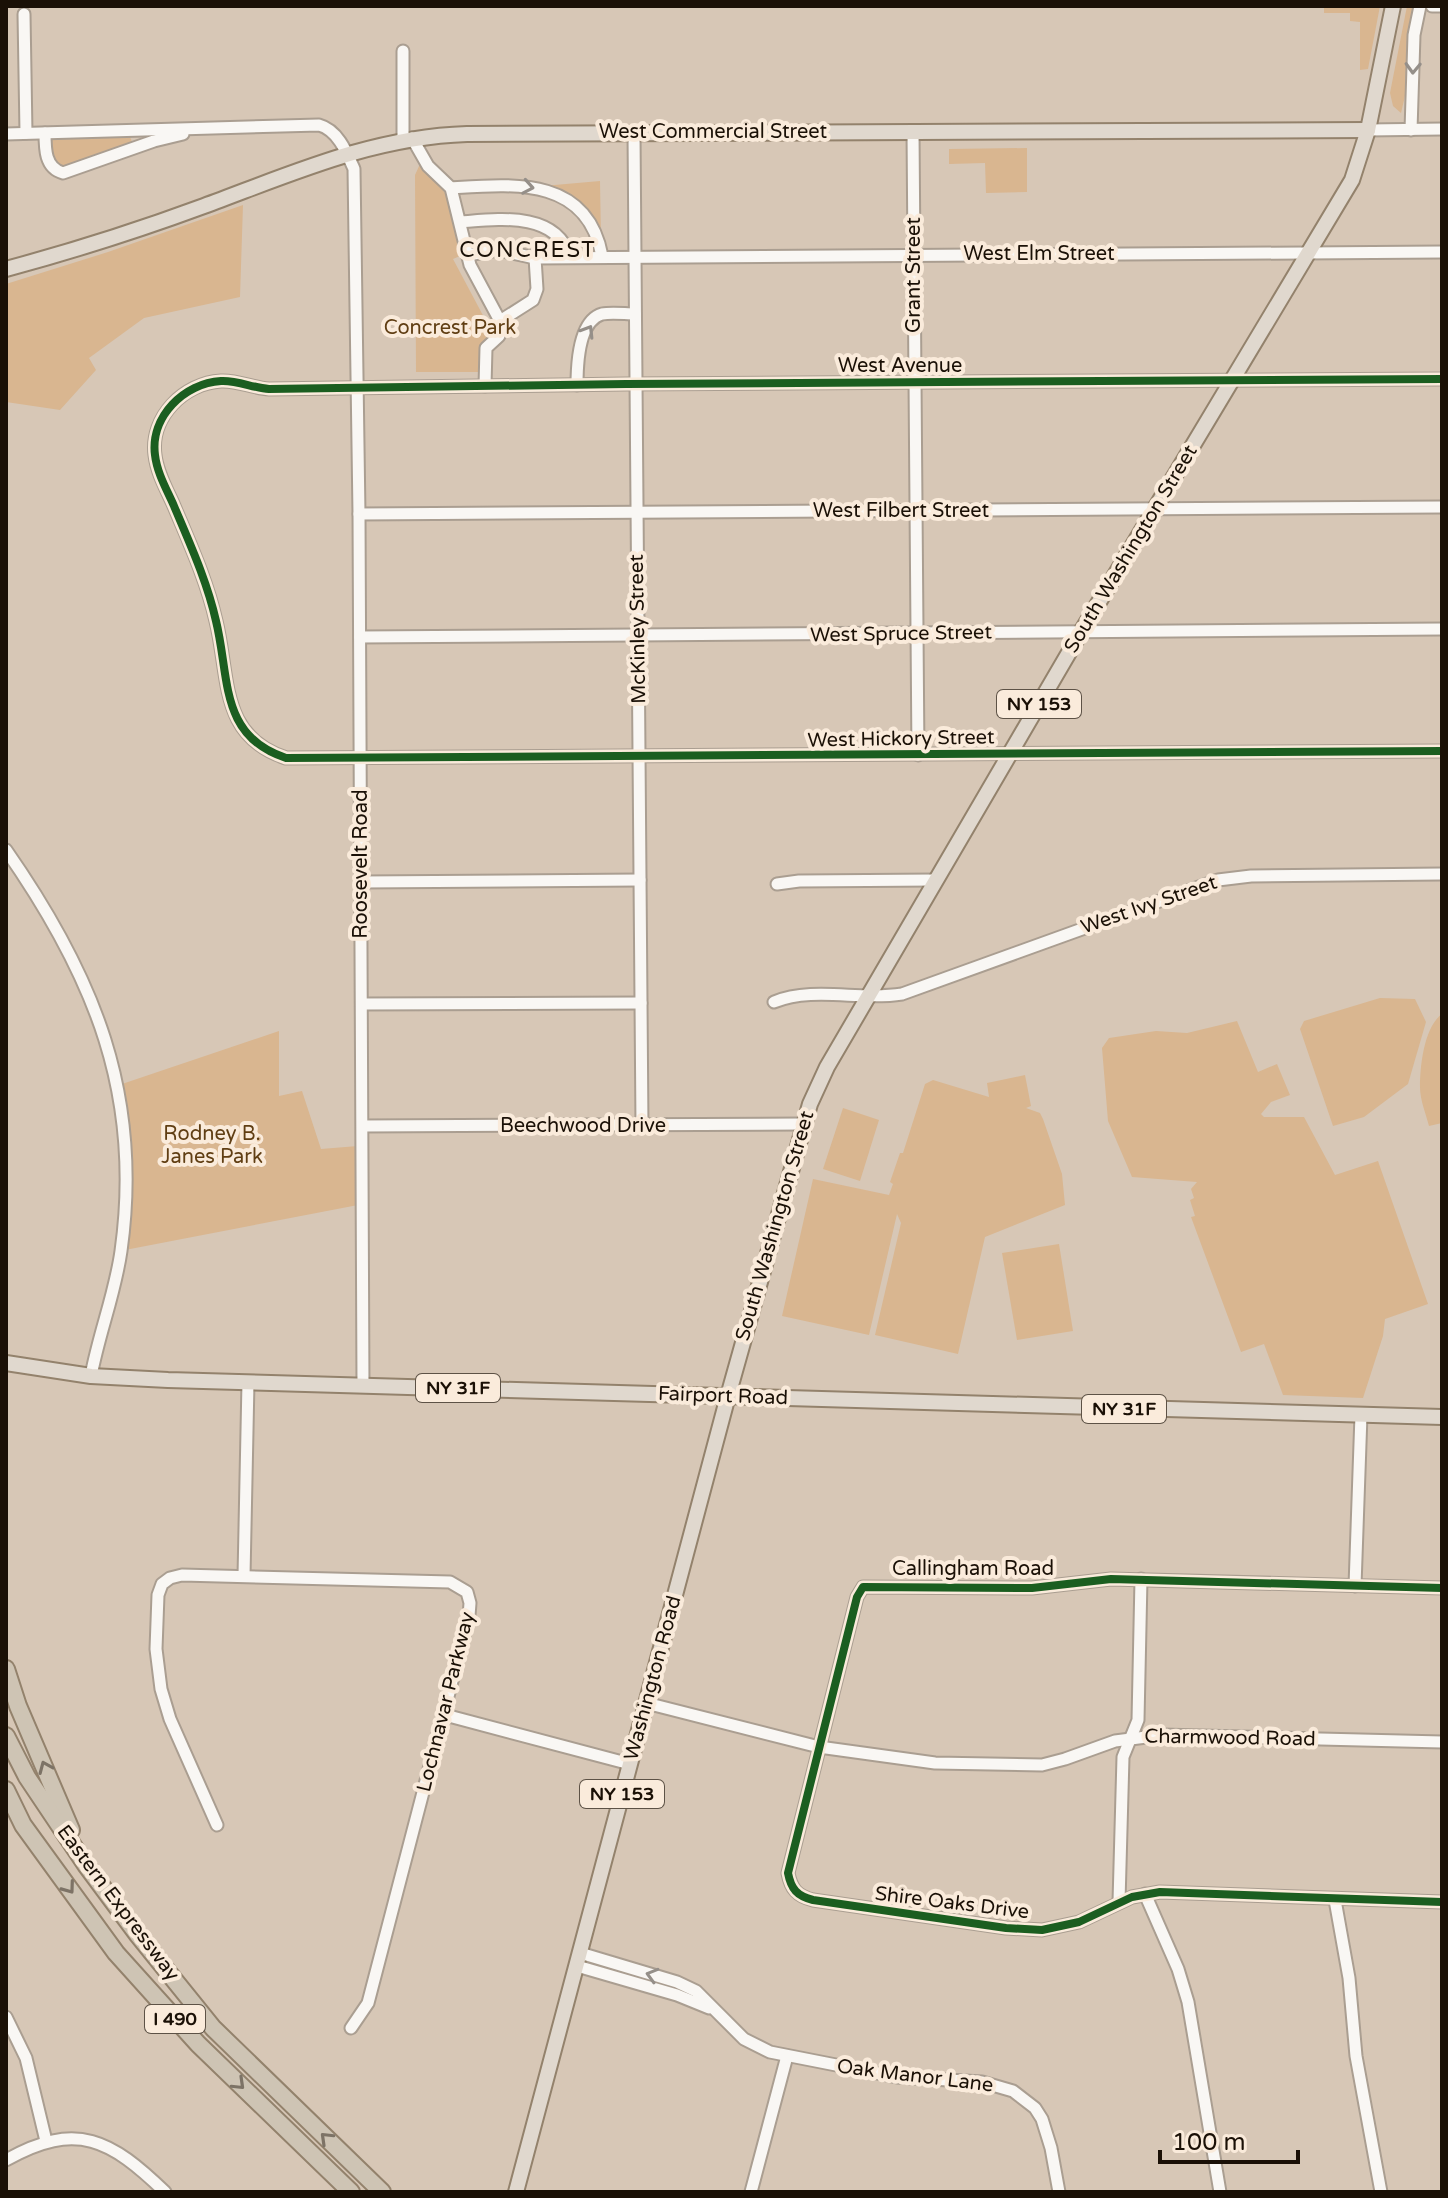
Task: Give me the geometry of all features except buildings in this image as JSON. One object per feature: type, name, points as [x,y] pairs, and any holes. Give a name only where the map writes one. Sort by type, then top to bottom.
[{"type":"highway","points":[[6,1669],[18,1706],[86,1865]]},
{"type":"highway","name":"Eastern Expressway","points":[[6,1736],[27,1777],[86,1865],[213,2028],[382,2192]]},
{"type":"highway","name":"Eastern Expressway","points":[[6,1790],[23,1825],[116,1953],[198,2044],[351,2192]]},
{"type":"highway","points":[[6,1801],[23,1825]]},
{"type":"main road","name":"South Washington Street","points":[[728,1396],[802,1124],[818,1084],[1081,632],[1352,180],[1368,130],[1393,6]]},
{"type":"main road","name":"West Commercial Street","points":[[6,269],[149,226],[347,153],[407,139],[467,134],[1368,130]]},
{"type":"main road","name":"Fairport Road","points":[[6,1363],[91,1376],[248,1382],[1442,1417]]},
{"type":"main road","name":"Washington Road","points":[[516,2192],[728,1396]]},
{"type":"street","points":[[1411,130],[1414,35],[1420,6]]},
{"type":"street","points":[[1432,6],[1442,6]]},
{"type":"street","points":[[24,14],[26,133]]},
{"type":"street","points":[[403,51],[407,139],[428,166],[451,188],[467,255],[500,321],[499,336],[486,348],[485,386]]},
{"type":"street","points":[[6,134],[319,125],[328,128],[347,153]]},
{"type":"street","points":[[45,133],[50,164],[55,171],[63,173],[202,129]]},
{"type":"street","name":"West Commercial Street","points":[[1368,130],[1442,129]]},
{"type":"street","points":[[134,131],[140,147]]},
{"type":"street","name":"Grant Street","points":[[913,131],[918,755]]},
{"type":"street","name":"McKinley Street","points":[[634,133],[642,1126]]},
{"type":"street","name":"Roosevelt Road","points":[[347,153],[354,169],[356,189],[363,1385]]},
{"type":"street","points":[[451,188],[519,185],[563,197],[577,207],[590,225],[602,256]]},
{"type":"street","points":[[461,222],[511,219],[542,226],[562,239],[570,257]]},
{"type":"street","name":"West Elm Street","points":[[467,255],[498,250],[535,258],[1442,252]]},
{"type":"street","points":[[500,321],[533,300],[537,289],[535,258]]},
{"type":"street","points":[[577,385],[578,347],[592,323],[603,314],[635,314]]},
{"type":"street","name":"West Avenue","points":[[361,759],[286,758],[258,745],[240,726],[230,702],[211,600],[159,473],[155,454],[156,437],[163,417],[180,397],[198,386],[221,381],[269,389],[1442,379]]},
{"type":"street","name":"West Filbert Street","points":[[359,514],[1442,507]]},
{"type":"street","name":"West Spruce Street","points":[[360,637],[1442,629]]},
{"type":"street","name":"West Hickory Street","points":[[361,759],[1442,751]]},
{"type":"street","points":[[6,850],[75,963],[106,1037],[121,1097],[125,1162],[123,1238],[114,1289],[91,1376]]},
{"type":"street","name":"West Ivy Street","points":[[774,1002],[791,995],[885,997],[902,994],[1218,880],[1251,876],[1442,874]]},
{"type":"street","points":[[361,882],[640,880]]},
{"type":"street","points":[[777,884],[799,881],[935,880]]},
{"type":"street","points":[[362,1004],[641,1003]]},
{"type":"street","name":"Beechwood Drive","points":[[363,1126],[802,1124]]},
{"type":"street","points":[[217,1825],[163,1697],[157,1661],[158,1595],[162,1584],[175,1576],[244,1576],[248,1382]]},
{"type":"street","points":[[1355,1586],[1361,1415]]},
{"type":"street","name":"Lochnavar Parkway","points":[[244,1576],[450,1582],[463,1587],[469,1597],[469,1616],[445,1715],[368,2003],[351,2028]]},
{"type":"street","points":[[1119,1902],[1123,1757],[1138,1720],[1141,1579]]},
{"type":"street","name":"Callingham Road","points":[[819,1747],[857,1597],[863,1587],[1032,1588],[1093,1580],[1141,1579],[1442,1588]]},
{"type":"street","name":"Charmwood Road","points":[[646,1703],[819,1747],[935,1763],[1054,1763],[1131,1737],[1176,1735],[1442,1742]]},
{"type":"street","points":[[445,1715],[630,1764]]},
{"type":"street","name":"Shire Oaks Drive","points":[[819,1747],[788,1865],[792,1888],[804,1898],[1006,1928],[1042,1930],[1079,1922],[1119,1902],[1145,1894],[1175,1892],[1442,1902]]},
{"type":"street","points":[[1145,1894],[1185,1991],[1220,2192]]},
{"type":"street","points":[[1335,1900],[1349,1978],[1356,2056],[1381,2192]]},
{"type":"street","name":"Oak Manor Lane","points":[[578,1960],[716,2011],[744,2039],[758,2048],[897,2077],[982,2082],[1013,2091],[1035,2108],[1042,2119],[1059,2192]]},
{"type":"street","points":[[6,2017],[26,2058],[46,2141]]},
{"type":"street","points":[[751,2192],[787,2056]]},
{"type":"street","points":[[6,2160],[46,2141],[78,2139],[109,2147],[134,2162],[165,2192]]},
{"type":"green space","points":[[1324,6],[1380,6],[1368,69],[1360,70],[1360,22],[1350,21],[1350,13],[1324,13]]},
{"type":"green space","points":[[1407,6],[1415,6],[1407,41],[1405,96],[1401,113],[1393,106],[1390,93]]},
{"type":"green space","points":[[130,137],[133,144],[61,169],[51,158],[49,138]]},
{"type":"green space","points":[[1027,148],[1027,192],[986,193],[985,163],[949,164],[949,149]]},
{"type":"green space","name":"Concrest Park","points":[[420,164],[447,195],[456,222],[460,256],[453,259],[487,323],[494,320],[493,331],[481,346],[480,372],[416,372],[415,175]]},
{"type":"green space","points":[[600,181],[601,239],[593,224],[543,186]]},
{"type":"green space","points":[[243,205],[240,297],[144,318],[89,358],[96,370],[60,410],[6,402],[6,284]]},
{"type":"green space","points":[[1380,998],[1415,999],[1426,1022],[1408,1084],[1364,1117],[1333,1126],[1300,1029],[1304,1021]]},
{"type":"green space","points":[[1442,1014],[1442,1123],[1429,1126],[1420,1092],[1421,1069],[1427,1037]]},
{"type":"green space","points":[[1237,1021],[1258,1072],[1277,1064],[1290,1095],[1271,1102],[1261,1114],[1264,1117],[1304,1117],[1335,1175],[1378,1161],[1428,1304],[1385,1319],[1383,1336],[1363,1398],[1283,1395],[1264,1344],[1241,1352],[1191,1217],[1195,1216],[1190,1200],[1194,1198],[1191,1189],[1197,1182],[1132,1177],[1108,1121],[1102,1048],[1109,1038],[1156,1031],[1187,1033]]},
{"type":"green space","name":"Rodney B. Janes Park","points":[[279,1031],[279,1096],[302,1091],[321,1149],[358,1146],[358,1205],[125,1250],[129,1134],[122,1084]]},
{"type":"green space","points":[[1025,1075],[1031,1106],[1026,1108],[1040,1113],[1043,1119],[1062,1174],[1065,1205],[985,1237],[958,1354],[875,1335],[901,1223],[897,1214],[869,1335],[782,1316],[813,1179],[889,1195],[893,1184],[890,1182],[900,1153],[903,1153],[925,1084],[933,1080],[989,1097],[987,1083]]},
{"type":"green space","points":[[843,1108],[879,1120],[860,1181],[823,1169]]},
{"type":"green space","points":[[1059,1244],[1073,1331],[1017,1340],[1002,1253]]},
{"type":"cycle path","points":[[1442,379],[269,389],[221,381],[194,388],[172,404],[158,428],[155,441],[160,475],[198,563],[212,606],[231,703],[238,720],[264,748],[286,758],[1442,751]]},
{"type":"cycle path","points":[[1442,1588],[1111,1579],[1032,1588],[863,1587],[857,1597],[788,1873],[796,1891],[813,1900],[1006,1928],[1042,1930],[1079,1922],[1132,1897],[1160,1892],[1442,1902]]},
{"type":"district","name":"CONCREST","points":[[528,250]]}]
